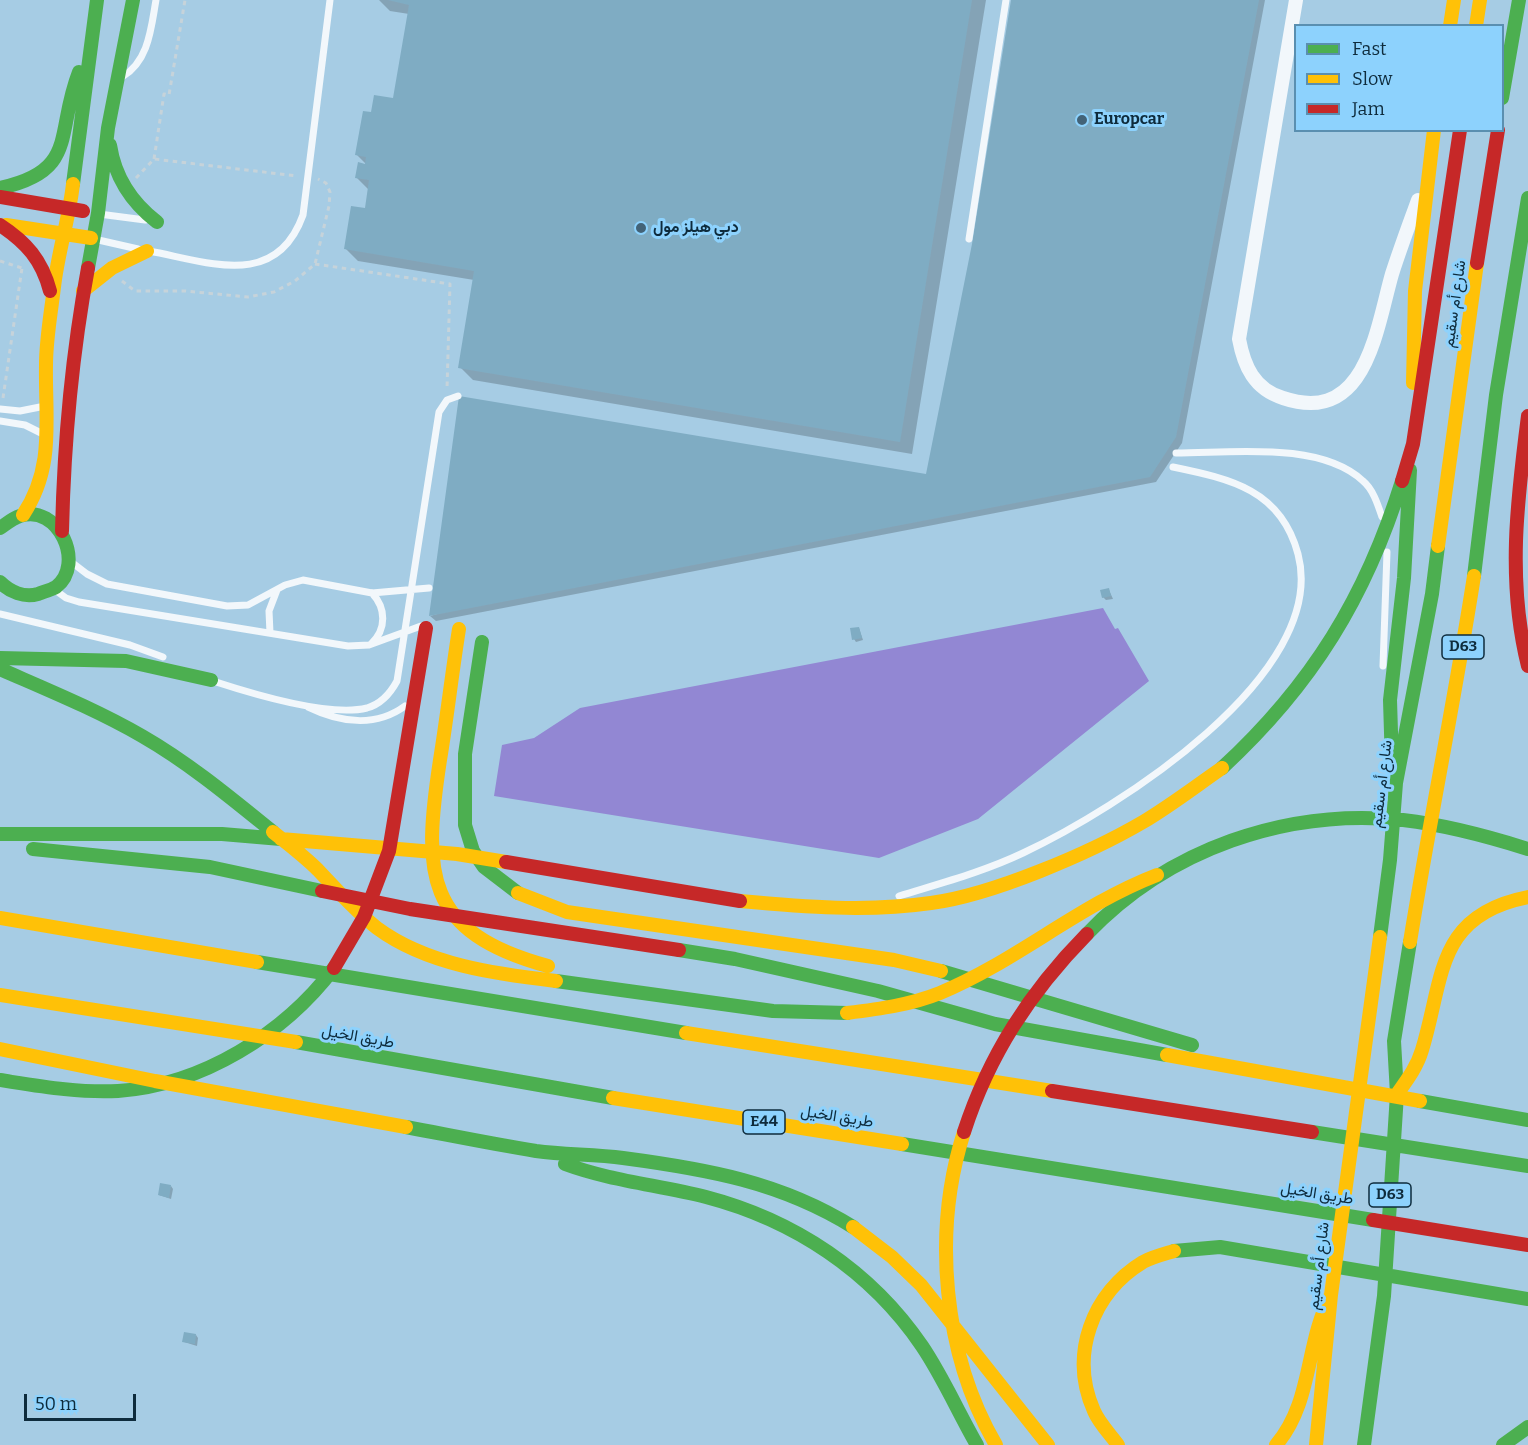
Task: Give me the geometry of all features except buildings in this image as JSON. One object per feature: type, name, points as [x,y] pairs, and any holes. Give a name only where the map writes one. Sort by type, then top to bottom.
[{"type":"main road","points":[[0,528],[8,521],[23,515],[32,504],[41,484],[47,439],[45,406],[52,301],[63,234],[70,209],[97,0]]},
{"type":"main road","points":[[0,582],[14,593],[28,596],[41,594],[53,588],[67,571],[70,560],[68,545],[62,531],[63,485],[83,291],[91,238],[98,213],[108,128],[133,0]]},
{"type":"main road","points":[[1450,24],[1454,0]]},
{"type":"main road","points":[[1476,24],[1480,0]]},
{"type":"main road","points":[[1504,92],[1519,0]]},
{"type":"main road","points":[[0,188],[26,183],[40,176],[57,155],[63,143],[75,80],[90,58]]},
{"type":"main road","points":[[108,128],[114,166],[125,189],[139,208],[162,222]]},
{"type":"main road","points":[[1396,783],[1388,729],[1389,697],[1407,540],[1415,291],[1426,178],[1434,132]]},
{"type":"main road","points":[[0,834],[222,834],[457,854],[726,900],[774,906],[855,909],[934,903],[995,886],[1060,862],[1143,822],[1223,767],[1269,723],[1328,647],[1373,564],[1396,505],[1413,444],[1460,132]]},
{"type":"main road","name":"شارع أم سقيم","points":[[1316,1445],[1331,1295],[1390,860],[1396,783],[1432,594],[1497,132]]},
{"type":"main road","points":[[0,196],[98,213]]},
{"type":"main road","name":"D63","points":[[1364,1445],[1384,1296],[1397,1094],[1394,1041],[1398,1009],[1476,564],[1496,395],[1526,225],[1528,198]]},
{"type":"main road","points":[[0,224],[91,238]]},
{"type":"main road","points":[[0,224],[25,241],[38,256],[47,277],[52,301]]},
{"type":"main road","points":[[83,291],[112,268],[147,251]]},
{"type":"main road","points":[[1528,416],[1513,553],[1516,608],[1528,666]]},
{"type":"main road","points":[[23,515],[48,520],[62,531]]},
{"type":"main road","points":[[0,1080],[52,1088],[96,1091],[136,1089],[179,1079],[220,1062],[257,1040],[297,1009],[327,977],[368,911],[380,882],[389,851],[425,627]]},
{"type":"main road","points":[[459,629],[430,832],[432,872],[445,899],[473,934],[502,951],[534,963],[601,977],[649,993]]},
{"type":"main road","points":[[482,642],[465,754],[467,834],[473,851],[484,867],[514,892],[556,909],[852,952],[974,979],[1141,1031],[1273,1067],[1304,1081]]},
{"type":"main road","points":[[0,658],[85,658],[126,662],[211,680]]},
{"type":"main road","points":[[0,669],[138,734],[181,761],[317,867],[373,924],[404,943],[447,961],[482,969],[799,1014],[860,1012],[913,1002],[962,984],[1099,900],[1223,843],[1280,828],[1341,818],[1384,817],[1425,821],[1482,834],[1528,849]]},
{"type":"main road","points":[[0,834],[28,848],[210,867],[410,909],[735,959],[878,991],[995,1024],[1528,1120]]},
{"type":"main road","points":[[996,1445],[977,1409],[966,1380],[956,1340],[948,1283],[949,1205],[963,1131],[979,1085],[994,1054],[1037,986],[1102,919],[1157,875]]},
{"type":"main road","points":[[1397,1094],[1417,1068],[1436,979],[1450,944],[1459,933],[1483,914],[1528,897]]},
{"type":"main road","points":[[0,918],[494,1002],[1528,1166]]},
{"type":"main road","name":"طريق الخيل","points":[[0,995],[246,1033],[537,1086],[1528,1245]]},
{"type":"main road","points":[[0,1049],[155,1081],[538,1150],[656,1163],[744,1179],[778,1189],[825,1210],[884,1250],[921,1285],[1048,1445]]},
{"type":"main road","points":[[538,1150],[576,1168],[708,1197],[740,1208],[778,1223],[835,1256],[863,1277],[904,1322],[922,1348],[977,1445]]},
{"type":"main road","points":[[1118,1445],[1103,1426],[1089,1400],[1083,1370],[1085,1341],[1094,1312],[1111,1286],[1136,1265],[1165,1251],[1193,1245],[1220,1246],[1528,1299]]},
{"type":"main road","points":[[1276,1445],[1296,1416],[1307,1381],[1316,1329],[1331,1295]]},
{"type":"main road","points":[[1503,1445],[1528,1427]]},
{"type":"street","points":[[1296,0],[1239,339],[1243,362],[1255,381],[1274,395],[1296,402],[1318,402],[1340,394],[1357,379],[1368,360],[1392,275],[1426,178]]},
{"type":"lane","points":[[117,80],[135,67],[146,49],[156,0]]},
{"type":"lane","points":[[91,238],[147,251],[237,267],[266,261],[279,253],[298,230],[303,215],[330,0]]},
{"type":"lane","points":[[969,240],[1006,0]]},
{"type":"lane","points":[[98,213],[162,222]]},
{"type":"lane","points":[[303,705],[340,709],[366,708],[385,698],[397,681],[439,412],[447,400],[458,396]]},
{"type":"lane","points":[[1,409],[20,411],[45,406]]},
{"type":"lane","points":[[0,421],[33,428],[47,439]]},
{"type":"lane","points":[[1176,453],[1271,453],[1308,456],[1341,465],[1365,482],[1379,506],[1386,533],[1388,569],[1383,662],[1389,697]]},
{"type":"lane","points":[[855,909],[966,876],[1000,863],[1115,804],[1188,748],[1234,704],[1276,656],[1291,628],[1301,598],[1300,562],[1288,529],[1271,505],[1252,490],[1228,481],[1173,467]]},
{"type":"lane","points":[[70,560],[87,574],[106,584],[227,606],[248,605],[303,580],[372,593],[429,588]]},
{"type":"lane","points":[[53,588],[66,598],[79,602],[348,646],[369,645],[425,627]]},
{"type":"lane","points":[[270,633],[269,611],[277,590]]},
{"type":"lane","points":[[369,645],[379,634],[383,620],[381,605],[372,593]]},
{"type":"lane","points":[[0,614],[130,645],[211,680],[303,705],[337,718],[370,721],[384,718],[403,708],[418,693],[425,680],[431,650]]},
{"type":"path","points":[[125,189],[154,159],[164,94],[169,95],[185,0]]},
{"type":"path","points":[[112,268],[128,288],[135,291],[185,291],[248,297],[274,292],[295,282],[315,264],[329,206],[330,192],[326,183],[307,177],[154,159]]},
{"type":"path","points":[[1,409],[22,268],[38,256]]},
{"type":"path","points":[[0,261],[22,268]]},
{"type":"path","points":[[315,264],[450,284],[447,400]]},
{"type":"shaded area","points":[[1103,608],[1115,629],[1118,628],[1149,681],[978,819],[879,858],[494,796],[502,745],[534,738],[580,708]]},
{"type":"traffic: fast","points":[[73,184],[97,0]]},
{"type":"traffic: fast","points":[[88,268],[98,213],[108,128],[133,0]]},
{"type":"traffic: fast","points":[[1504,86],[1519,0]]},
{"type":"traffic: fast","points":[[0,188],[25,181],[42,171],[53,160],[60,146],[79,72]]},
{"type":"traffic: fast","points":[[110,145],[120,179],[132,198],[157,222]]},
{"type":"traffic: fast","points":[[1474,576],[1496,395],[1528,198]]},
{"type":"traffic: fast","points":[[1392,765],[1390,700],[1404,578],[1410,470]]},
{"type":"traffic: fast","points":[[1222,768],[1283,704],[1332,637],[1371,563],[1402,481]]},
{"type":"traffic: fast","points":[[0,528],[20,516],[34,514],[46,518],[64,538],[68,551],[65,577],[56,587],[28,595],[8,589],[0,582]]},
{"type":"traffic: fast","points":[[1380,937],[1390,860],[1396,783],[1432,594],[1438,546]]},
{"type":"traffic: fast","points":[[482,642],[465,754],[465,825],[473,851],[484,867],[518,893]]},
{"type":"traffic: fast","points":[[0,658],[126,661],[211,680]]},
{"type":"traffic: fast","points":[[0,669],[90,709],[159,746],[193,769],[273,832]]},
{"type":"traffic: fast","points":[[1087,934],[1119,904],[1154,879],[1192,857],[1231,841],[1273,828],[1316,821],[1359,818],[1403,820],[1466,831],[1528,849]]},
{"type":"traffic: fast","points":[[0,834],[222,834],[281,839]]},
{"type":"traffic: fast","points":[[33,849],[210,867],[322,891]]},
{"type":"traffic: fast","points":[[1364,1445],[1384,1296],[1397,1094],[1394,1041],[1410,942]]},
{"type":"traffic: fast","points":[[679,950],[735,959],[878,991],[995,1024],[1167,1055]]},
{"type":"traffic: fast","points":[[257,962],[686,1033]]},
{"type":"traffic: fast","points":[[0,1080],[88,1091],[118,1091],[149,1087],[180,1079],[239,1052],[266,1034],[314,992],[334,968]]},
{"type":"traffic: fast","points":[[941,971],[1192,1045]]},
{"type":"traffic: fast","points":[[556,981],[773,1011],[847,1013]]},
{"type":"traffic: fast","points":[[296,1042],[613,1098]]},
{"type":"traffic: fast","points":[[1420,1101],[1528,1120]]},
{"type":"traffic: fast","points":[[406,1127],[536,1151],[623,1158],[713,1173],[770,1188],[826,1212],[853,1227]]},
{"type":"traffic: fast","points":[[1312,1132],[1528,1166]]},
{"type":"traffic: fast","points":[[902,1144],[1373,1220]]},
{"type":"traffic: fast","points":[[565,1164],[600,1175],[706,1197],[738,1207],[770,1219],[828,1252],[879,1294],[902,1319],[930,1358],[977,1445]]},
{"type":"traffic: fast","points":[[1174,1251],[1220,1247],[1528,1299]]},
{"type":"traffic: fast","points":[[1503,1445],[1528,1427]]},
{"type":"traffic: slow","points":[[1450,24],[1454,0]]},
{"type":"traffic: slow","points":[[1476,24],[1480,0]]},
{"type":"traffic: slow","points":[[1413,383],[1415,291],[1434,132]]},
{"type":"traffic: slow","points":[[23,515],[33,497],[44,461],[47,424],[48,336],[56,274],[73,184]]},
{"type":"traffic: slow","points":[[6,225],[91,238]]},
{"type":"traffic: slow","points":[[83,291],[112,268],[147,251]]},
{"type":"traffic: slow","points":[[1438,546],[1477,263]]},
{"type":"traffic: slow","points":[[1410,942],[1474,576]]},
{"type":"traffic: slow","points":[[459,629],[432,835],[434,865],[441,892],[454,915],[476,935],[507,952],[548,966]]},
{"type":"traffic: slow","points":[[740,901],[860,908],[931,903],[982,891],[1040,871],[1096,847],[1143,822],[1222,768]]},
{"type":"traffic: slow","points":[[273,832],[313,865],[369,921],[397,941],[418,951],[463,966],[556,981]]},
{"type":"traffic: slow","points":[[281,839],[457,854],[506,862]]},
{"type":"traffic: slow","points":[[847,1013],[906,1004],[940,993],[995,965],[1128,887],[1157,875]]},
{"type":"traffic: slow","points":[[518,893],[567,912],[894,960],[941,971]]},
{"type":"traffic: slow","points":[[1397,1094],[1420,1056],[1441,975],[1448,954],[1459,935],[1475,919],[1498,906],[1528,897]]},
{"type":"traffic: slow","points":[[0,918],[257,962]]},
{"type":"traffic: slow","points":[[1316,1445],[1331,1295],[1380,937]]},
{"type":"traffic: slow","points":[[0,995],[296,1042]]},
{"type":"traffic: slow","points":[[686,1033],[1052,1091]]},
{"type":"traffic: slow","points":[[0,1049],[155,1081],[406,1127]]},
{"type":"traffic: slow","points":[[1167,1055],[1420,1101]]},
{"type":"traffic: slow","points":[[613,1098],[902,1144]]},
{"type":"traffic: slow","points":[[964,1132],[954,1170],[948,1210],[946,1251],[948,1292],[954,1332],[964,1372],[978,1410],[996,1445]]},
{"type":"traffic: slow","points":[[853,1227],[892,1257],[921,1285],[1048,1445]]},
{"type":"traffic: slow","points":[[1118,1445],[1096,1415],[1087,1390],[1084,1368],[1085,1347],[1090,1327],[1098,1308],[1110,1290],[1125,1275],[1147,1260],[1174,1251]]},
{"type":"traffic: slow","points":[[1276,1445],[1297,1410],[1317,1333],[1331,1295]]},
{"type":"traffic: jam","points":[[1402,481],[1413,444],[1460,132]]},
{"type":"traffic: jam","points":[[1477,263],[1498,132]]},
{"type":"traffic: jam","points":[[0,197],[83,211]]},
{"type":"traffic: jam","points":[[0,225],[18,238],[32,253],[38,261],[50,291]]},
{"type":"traffic: jam","points":[[62,531],[70,399],[77,333],[88,268]]},
{"type":"traffic: jam","points":[[1528,416],[1520,479],[1516,541],[1518,603],[1528,666]]},
{"type":"traffic: jam","points":[[334,968],[364,917],[389,851],[426,628]]},
{"type":"traffic: jam","points":[[506,862],[740,901]]},
{"type":"traffic: jam","points":[[322,891],[410,909],[679,950]]},
{"type":"traffic: jam","points":[[964,1132],[986,1077],[1014,1026],[1047,979],[1087,934]]},
{"type":"traffic: jam","points":[[1052,1091],[1312,1132]]},
{"type":"traffic: jam","points":[[1373,1220],[1528,1245]]},
{"type":"place","name":"Europcar","points":[[1082,120]]},
{"type":"place","name":"دبي هيلز مول","points":[[641,228]]}]
